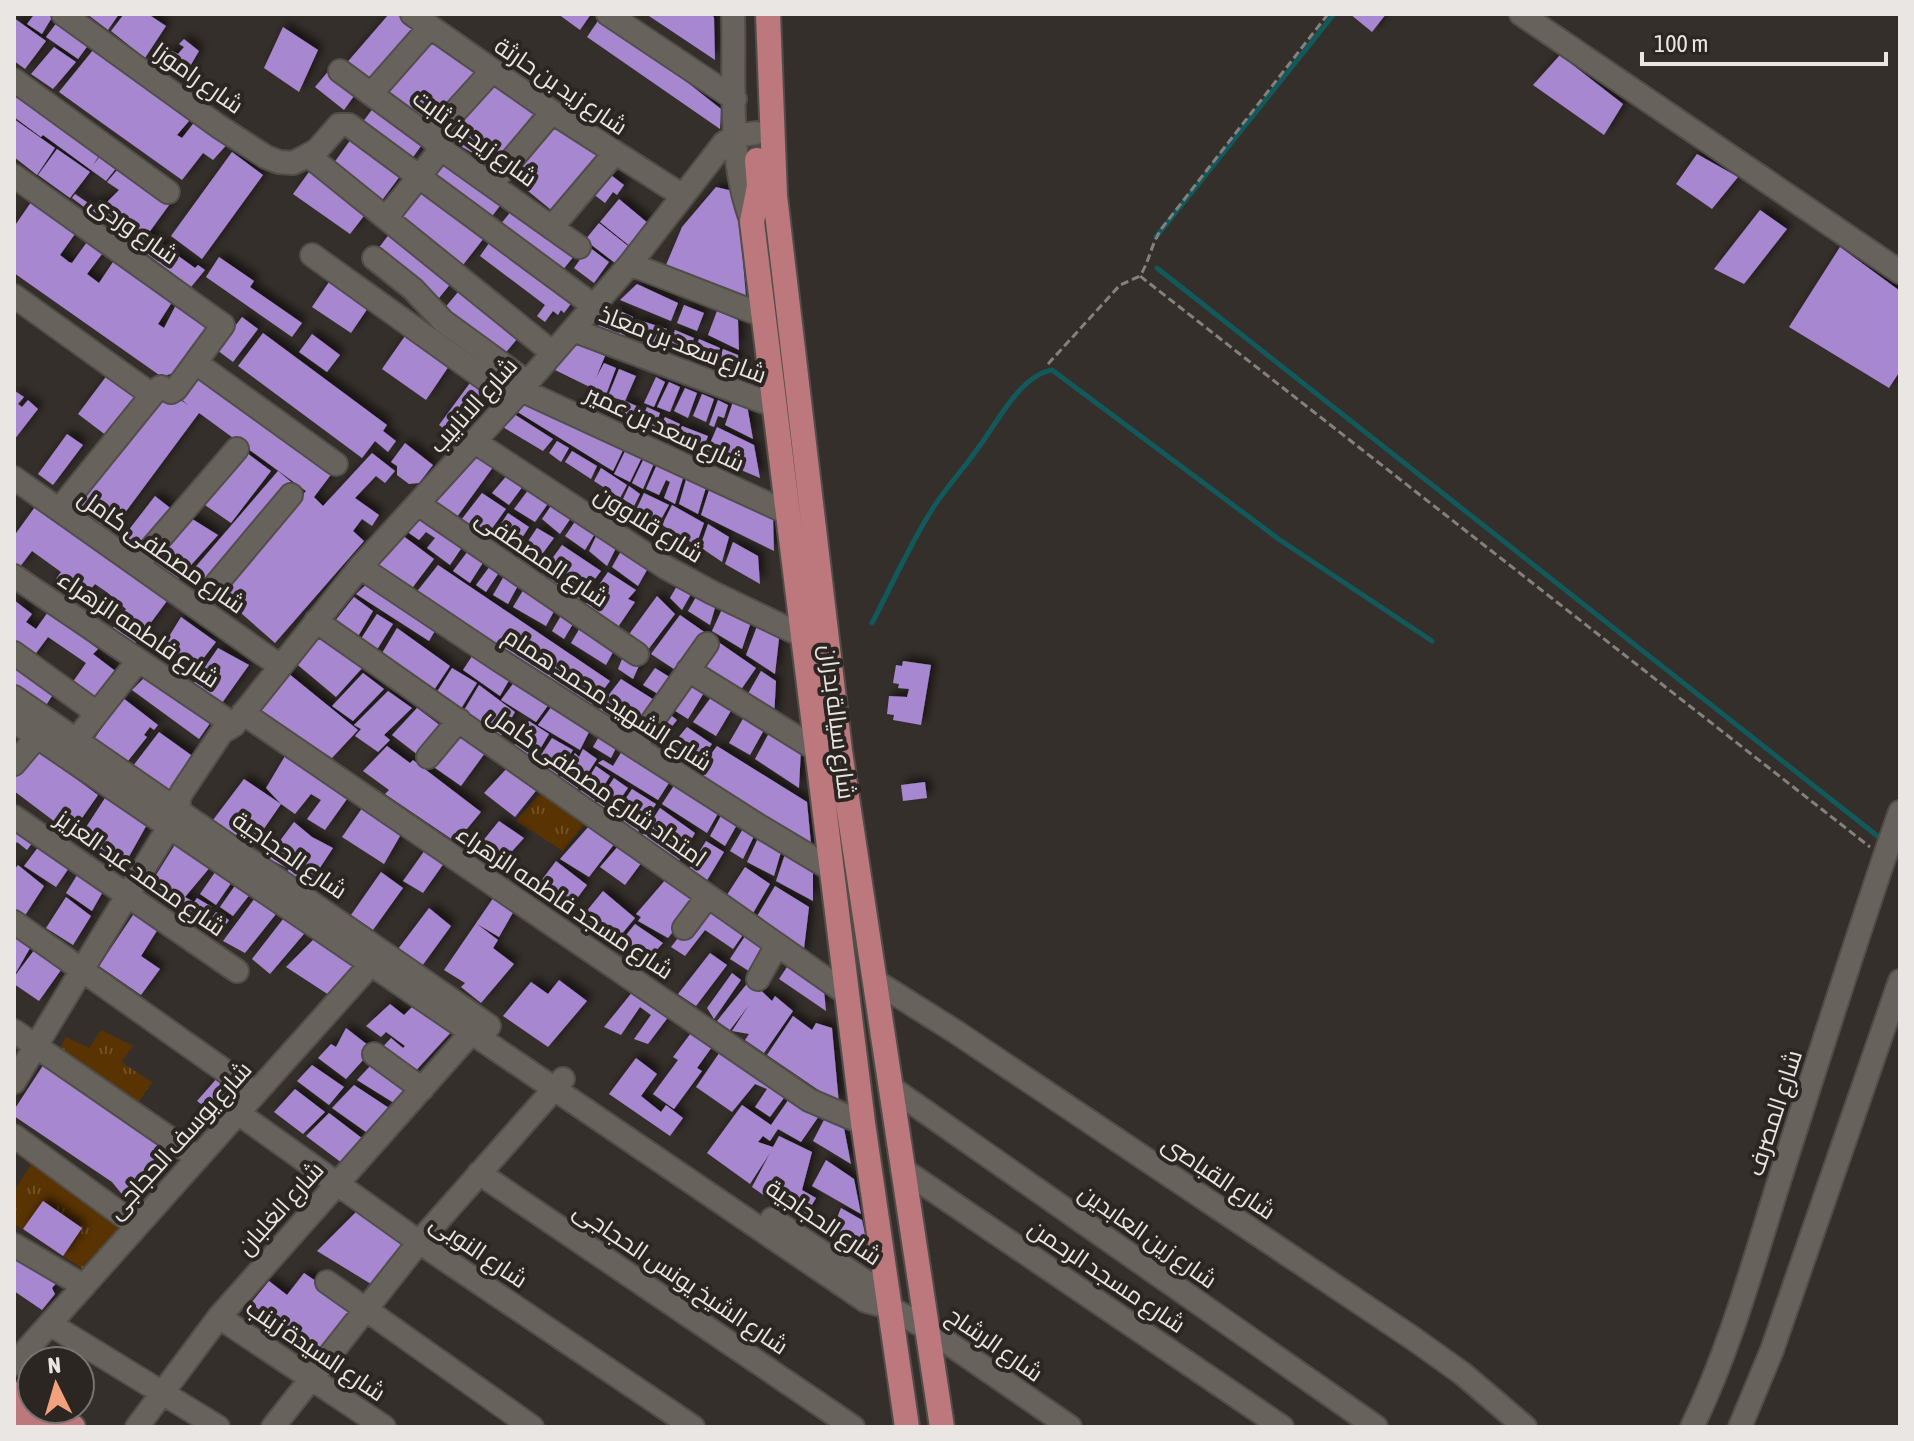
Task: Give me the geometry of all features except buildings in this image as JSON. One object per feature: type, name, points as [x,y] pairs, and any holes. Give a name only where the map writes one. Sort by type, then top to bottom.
[{"type":"main road","name":"شارع سيالة بدران","points":[[768,14],[775,196],[840,751],[942,1427]]},
{"type":"main road","name":"شارع سيالة بدران","points":[[734,16],[746,134],[759,186],[752,222],[846,993],[907,1427]]},
{"type":"main road","points":[[782,468],[805,457]]},
{"type":"street","name":"شارع راموزا","points":[[63,14],[266,157],[293,163],[309,156]]},
{"type":"street","points":[[608,14],[735,99]]},
{"type":"street","points":[[1521,14],[1900,272]]},
{"type":"street","name":"شارع سيالة بدران","points":[[734,16],[735,99],[746,134]]},
{"type":"street","points":[[371,94],[421,20]]},
{"type":"street","name":"شارع زيد بن حارثة","points":[[421,20],[614,154],[683,196]]},
{"type":"street","name":"شارع زيد بن ثابت","points":[[340,71],[579,247]]},
{"type":"street","points":[[386,218],[419,177],[436,144],[492,71]]},
{"type":"street","points":[[14,80],[168,192]]},
{"type":"street","points":[[492,183],[552,112]]},
{"type":"street","points":[[553,353],[309,156],[336,128],[344,124],[353,127],[594,306]]},
{"type":"street","name":"شارع الانابيب","points":[[14,1082],[174,819],[182,792],[222,732],[239,719],[360,567],[521,391],[630,264],[714,153],[724,143],[746,134]]},
{"type":"street","points":[[552,227],[614,154]]},
{"type":"street","name":"شارع وردى","points":[[14,176],[223,325],[196,363]]},
{"type":"street","points":[[312,255],[521,391]]},
{"type":"street","points":[[374,258],[413,289],[443,321],[521,391]]},
{"type":"street","points":[[630,264],[764,316]]},
{"type":"street","points":[[14,296],[152,395]]},
{"type":"street","name":"شارع سعد بن معاذ","points":[[573,330],[775,406]]},
{"type":"street","points":[[59,510],[152,395],[161,387],[174,391],[196,363],[336,464]]},
{"type":"street","name":"شارع سعد بن عمير","points":[[521,391],[788,513]]},
{"type":"street","name":"شارع قلاوون","points":[[475,442],[665,567],[803,636]]},
{"type":"street","points":[[137,565],[237,449]]},
{"type":"street","name":"شارع مصطفى كامل","points":[[14,478],[280,666]]},
{"type":"street","points":[[197,607],[291,495]]},
{"type":"street","name":"شارع المصطفى","points":[[418,504],[637,654]]},
{"type":"street","name":"شارع الشهيد محمد همام","points":[[360,567],[499,660],[831,869]]},
{"type":"street","name":"شارع فاطمه الزهراء","points":[[14,576],[138,661],[239,719]]},
{"type":"street","name":"امتداد شارع مصطفى كامل","points":[[316,621],[846,993]]},
{"type":"street","points":[[635,746],[707,644]]},
{"type":"street","points":[[14,653],[97,713]]},
{"type":"street","points":[[76,740],[138,661]]},
{"type":"street","points":[[688,670],[817,750]]},
{"type":"street","name":"شارع الحجاجية","points":[[14,697],[43,729],[559,1084],[872,1286],[888,1307]]},
{"type":"street","name":"شارع مسجد فاطمه الزهراء","points":[[239,719],[809,1100],[863,1123]]},
{"type":"street","points":[[428,757],[459,720]]},
{"type":"street","name":"شارع الحجاجية","points":[[14,721],[76,740],[174,819]]},
{"type":"street","points":[[14,764],[43,729]]},
{"type":"street","name":"شارع المصرف","points":[[1692,1427],[1709,1391],[1739,1307],[1900,812]]},
{"type":"street","name":"شارع محمد عبد العزيز","points":[[14,817],[237,971]]},
{"type":"street","points":[[684,928],[708,896]]},
{"type":"street","points":[[14,922],[256,1093]]},
{"type":"street","points":[[758,979],[777,945]]},
{"type":"street","name":"شارع الحجاجية","points":[[377,958],[472,1032],[559,1084]]},
{"type":"street","name":"شارع يوسف الحجاجى","points":[[14,1364],[377,958]]},
{"type":"street","name":"شارع القباصى","points":[[875,981],[1414,1339],[1463,1374],[1525,1427]]},
{"type":"street","points":[[1740,1427],[1772,1350],[1900,981]]},
{"type":"street","points":[[14,1031],[198,1158]]},
{"type":"street","name":"شارع الغلبان","points":[[137,1427],[219,1317],[472,1032]]},
{"type":"street","points":[[374,1054],[422,1089]]},
{"type":"street","points":[[273,1427],[419,1242],[559,1084]]},
{"type":"street","name":"شارع زين العابدين","points":[[890,1087],[1376,1427]]},
{"type":"street","name":"شارع النوبى","points":[[238,1113],[419,1242],[693,1427]]},
{"type":"street","points":[[14,1136],[137,1226]]},
{"type":"street","name":"شارع مسجد الرحمن","points":[[902,1169],[1282,1427]]},
{"type":"street","name":"شارع الشيخ يونس الحجاجى","points":[[479,1173],[853,1427]]},
{"type":"street","points":[[14,1245],[84,1286]]},
{"type":"street","points":[[327,1282],[532,1427]]},
{"type":"street","name":"شارع الرشاح","points":[[888,1307],[925,1327],[1070,1427]]},
{"type":"street","name":"شارع السيدة زينب","points":[[219,1317],[384,1427]]},
{"type":"street","points":[[50,1324],[218,1427]]},
{"type":"path","points":[[1048,364],[1120,285],[1140,276],[1150,260],[1152,244],[1162,228],[1328,14]]},
{"type":"path","points":[[1140,276],[1884,858]]},
{"type":"green space","points":[[544,789],[588,819],[563,851],[516,821]]},
{"type":"green space","points":[[101,1030],[133,1046],[121,1062],[152,1082],[135,1108],[58,1052],[66,1037],[89,1048]]},
{"type":"green space","points":[[34,1160],[127,1222],[88,1272],[63,1256],[82,1228],[43,1202],[23,1229],[14,1224],[14,1191]]},
{"type":"waterway","points":[[1156,237],[1334,14]]},
{"type":"waterway","points":[[1157,268],[1880,838]]},
{"type":"waterway","points":[[872,623],[939,500],[1020,390],[1030,380],[1052,370],[1280,540],[1432,641]]}]
